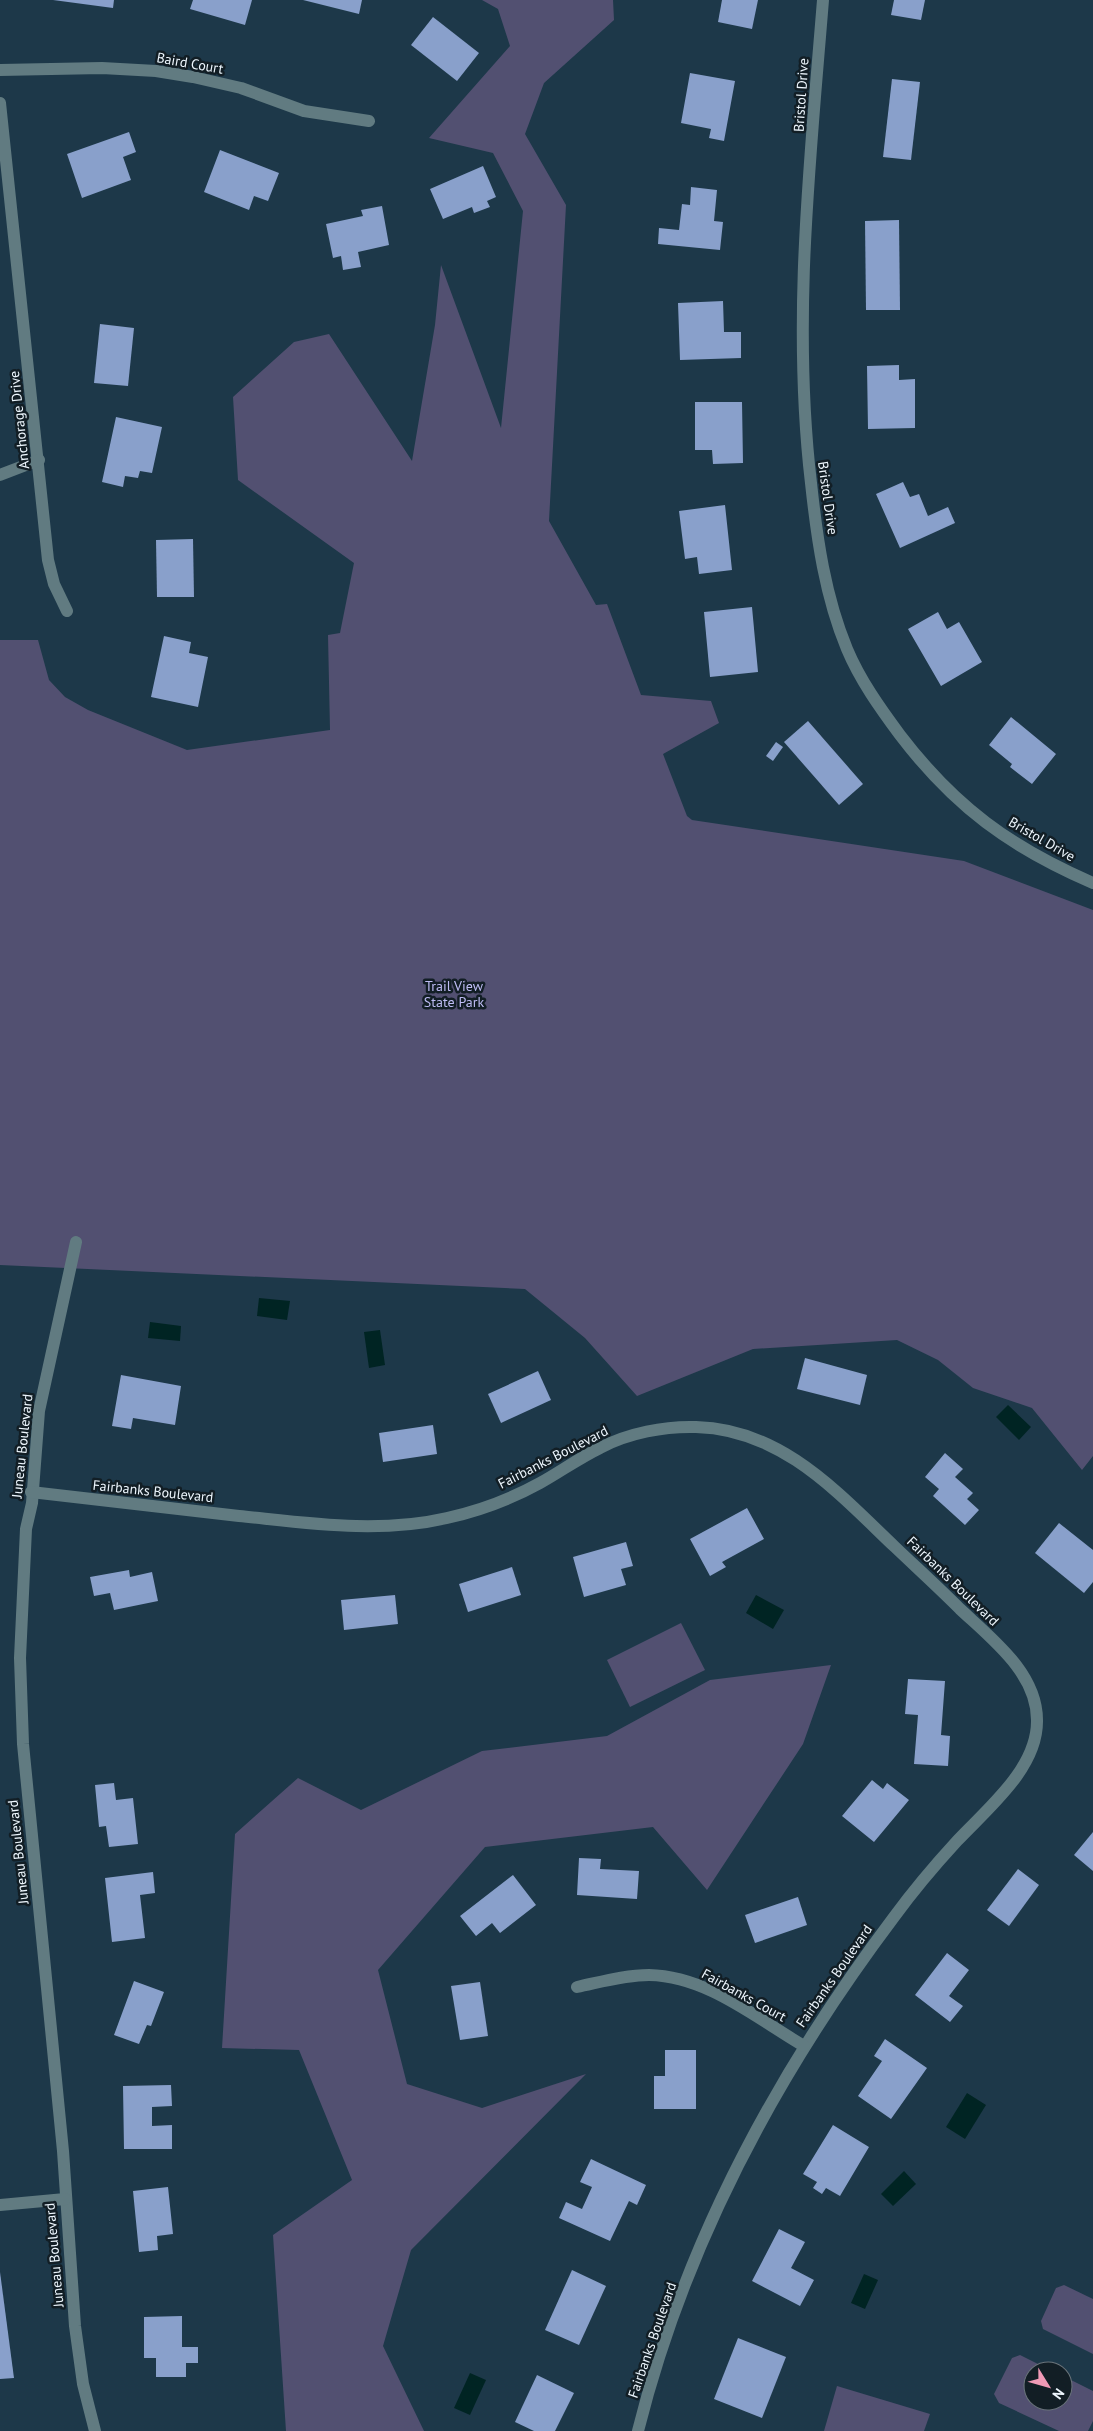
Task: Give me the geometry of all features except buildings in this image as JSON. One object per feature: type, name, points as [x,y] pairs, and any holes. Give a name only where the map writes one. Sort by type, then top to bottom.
[{"type":"street","name":"Bristol Drive","points":[[823,0],[802,270],[802,349],[805,431],[815,517],[828,592],[848,650],[877,705],[926,768],[959,802],[1009,840],[1093,883]]},
{"type":"street","name":"Baird Court","points":[[0,70],[102,68],[156,71],[241,88],[304,111],[370,121]]},
{"type":"street","name":"Anchorage Drive","points":[[0,103],[48,560],[54,584],[68,611]]},
{"type":"street","points":[[0,475],[38,460]]},
{"type":"street","name":"Juneau Boulevard","points":[[76,1242],[39,1411],[31,1492],[32,1503],[26,1528],[21,1600],[20,1658],[23,1744],[63,2151],[75,2326],[83,2384],[95,2431]]},
{"type":"street","name":"Fairbanks Boulevard","points":[[31,1492],[325,1525],[382,1526],[441,1520],[480,1510],[537,1485],[603,1446],[639,1434],[669,1428],[698,1427],[717,1429],[754,1438],[790,1454],[839,1494],[1006,1653],[1030,1687],[1038,1714],[1036,1744],[1007,1789],[954,1845],[896,1914],[804,2046],[765,2112],[711,2221],[665,2340],[638,2431]]},
{"type":"street","name":"Fairbanks Court","points":[[578,1987],[635,1976],[682,1979],[702,1985],[804,2046]]},
{"type":"street","points":[[0,2205],[65,2199]]},
{"type":"green space","name":"Trail View State Park","points":[[482,0],[613,0],[614,20],[544,83],[525,134],[566,205],[549,521],[596,605],[607,604],[641,695],[711,701],[719,723],[663,754],[687,816],[692,820],[964,861],[1093,910],[1093,1456],[1082,1470],[1032,1408],[973,1388],[938,1360],[897,1340],[753,1349],[637,1396],[585,1338],[525,1289],[0,1265],[0,640],[38,640],[49,680],[65,697],[88,710],[187,750],[330,730],[328,635],[340,633],[354,563],[238,480],[233,397],[294,342],[329,334],[412,461],[435,325],[441,265],[501,428],[523,211],[493,153],[429,138],[510,46],[498,9]]},
{"type":"green space","points":[[681,1623],[705,1670],[630,1707],[607,1660]]},
{"type":"green space","points":[[831,1665],[803,1744],[707,1890],[653,1827],[485,1847],[378,1970],[407,2084],[482,2108],[586,2074],[411,2250],[383,2346],[424,2431],[286,2431],[273,2235],[352,2180],[299,2050],[222,2048],[235,1834],[298,1778],[361,1810],[482,1751],[607,1736],[710,1680]]},
{"type":"green space","points":[[1064,2285],[1093,2299],[1093,2354],[1043,2329],[1041,2321],[1056,2288]]},
{"type":"green space","points":[[1020,2355],[1032,2361],[1023,2361],[1023,2411],[1073,2411],[1073,2381],[1093,2391],[1093,2421],[1088,2431],[1059,2431],[999,2403],[994,2394],[1012,2358]]},
{"type":"green space","points":[[837,2386],[930,2414],[924,2431],[824,2431]]},
{"type":"shaded area","points":[[259,1298],[290,1301],[287,1320],[257,1316]]},
{"type":"shaded area","points":[[150,1322],[181,1326],[180,1341],[148,1338]]},
{"type":"shaded area","points":[[380,1330],[385,1365],[369,1368],[364,1332]]},
{"type":"shaded area","points":[[1008,1405],[1031,1427],[1019,1440],[996,1417]]},
{"type":"shaded area","points":[[756,1595],[784,1610],[773,1629],[746,1613]]},
{"type":"shaded area","points":[[967,2093],[986,2105],[965,2139],[946,2127]]},
{"type":"shaded area","points":[[904,2171],[916,2184],[893,2206],[881,2194]]},
{"type":"shaded area","points":[[864,2274],[878,2280],[865,2309],[851,2303]]},
{"type":"shaded area","points":[[470,2373],[486,2380],[470,2415],[454,2408]]}]
